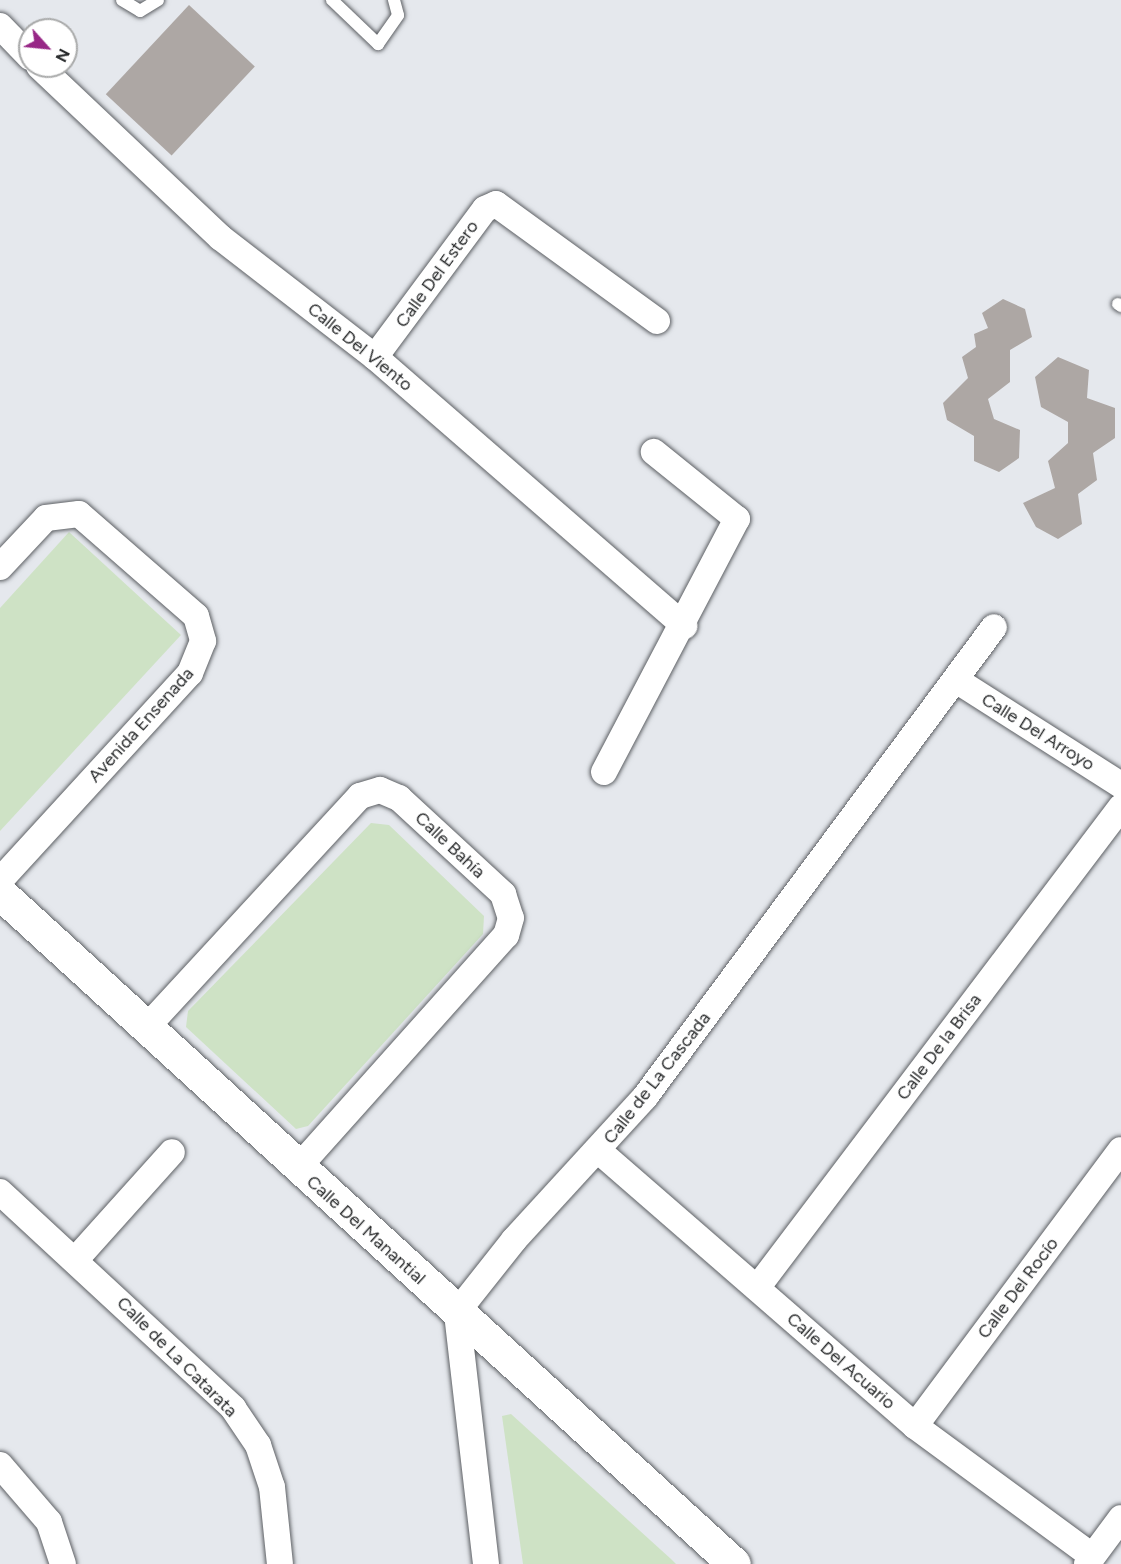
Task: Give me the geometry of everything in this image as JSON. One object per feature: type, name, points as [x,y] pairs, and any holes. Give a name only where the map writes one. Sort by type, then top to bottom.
[{"type":"street","points":[[0,26],[18,45]]},
{"type":"street","name":"Calle Del Viento","points":[[52,78],[221,238],[375,357],[684,626]]},
{"type":"street","name":"Calle Del Estero","points":[[375,357],[485,209],[505,207],[657,321]]},
{"type":"street","points":[[603,772],[684,626],[737,519],[654,452]]},
{"type":"street","name":"Avenida Ensenada","points":[[0,567],[46,518],[80,514],[196,616],[203,641],[190,673],[0,880]]},
{"type":"street","name":"Calle de La Cascada","points":[[457,1312],[514,1240],[600,1152],[994,627]]},
{"type":"street","name":"Calle Del Arroyo","points":[[956,680],[1121,785]]},
{"type":"street","name":"Calle Bahía","points":[[145,1029],[360,796],[371,791],[390,793],[434,830],[503,894],[511,918],[506,935],[298,1168]]},
{"type":"street","name":"Calle De la Brisa","points":[[757,1288],[1121,807]]},
{"type":"street","name":"Calle Del Manantial","points":[[0,893],[145,1029],[734,1564]]},
{"type":"street","name":"Calle Del Rocío","points":[[915,1426],[1121,1150]]},
{"type":"street","points":[[77,1258],[172,1152]]},
{"type":"street","name":"Calle Del Acuario","points":[[600,1152],[915,1426],[1090,1560]]},
{"type":"street","name":"Calle de La Catarata","points":[[0,1192],[77,1258],[233,1408],[258,1445],[272,1487],[280,1564]]},
{"type":"street","points":[[457,1312],[486,1564]]},
{"type":"street","points":[[0,1465],[49,1522],[63,1564]]},
{"type":"street","points":[[1090,1560],[1121,1518]]},
{"type":"lane","points":[[122,0],[140,11],[158,0]]},
{"type":"lane","points":[[332,0],[375,44],[385,39],[397,20],[394,0]]},
{"type":"green space","points":[[69,532],[181,635],[0,831],[0,608]]},
{"type":"green space","points":[[371,823],[389,825],[484,916],[483,934],[308,1126],[296,1129],[186,1027],[188,1011]]},
{"type":"green space","points":[[511,1414],[676,1564],[523,1564],[502,1416]]},
{"type":"building","points":[[189,5],[255,66],[172,156],[106,94]]},
{"type":"building","points":[[1003,299],[1025,309],[1032,337],[1010,350],[1010,382],[988,399],[994,419],[1020,430],[1019,458],[999,472],[974,461],[974,436],[947,420],[943,403],[968,378],[962,357],[976,347],[974,334],[988,328],[982,313]]},
{"type":"building","points":[[1058,357],[1089,370],[1087,398],[1115,408],[1115,438],[1093,453],[1097,480],[1078,494],[1082,524],[1058,539],[1036,527],[1023,503],[1055,488],[1048,461],[1068,443],[1068,422],[1041,407],[1035,377]]}]
